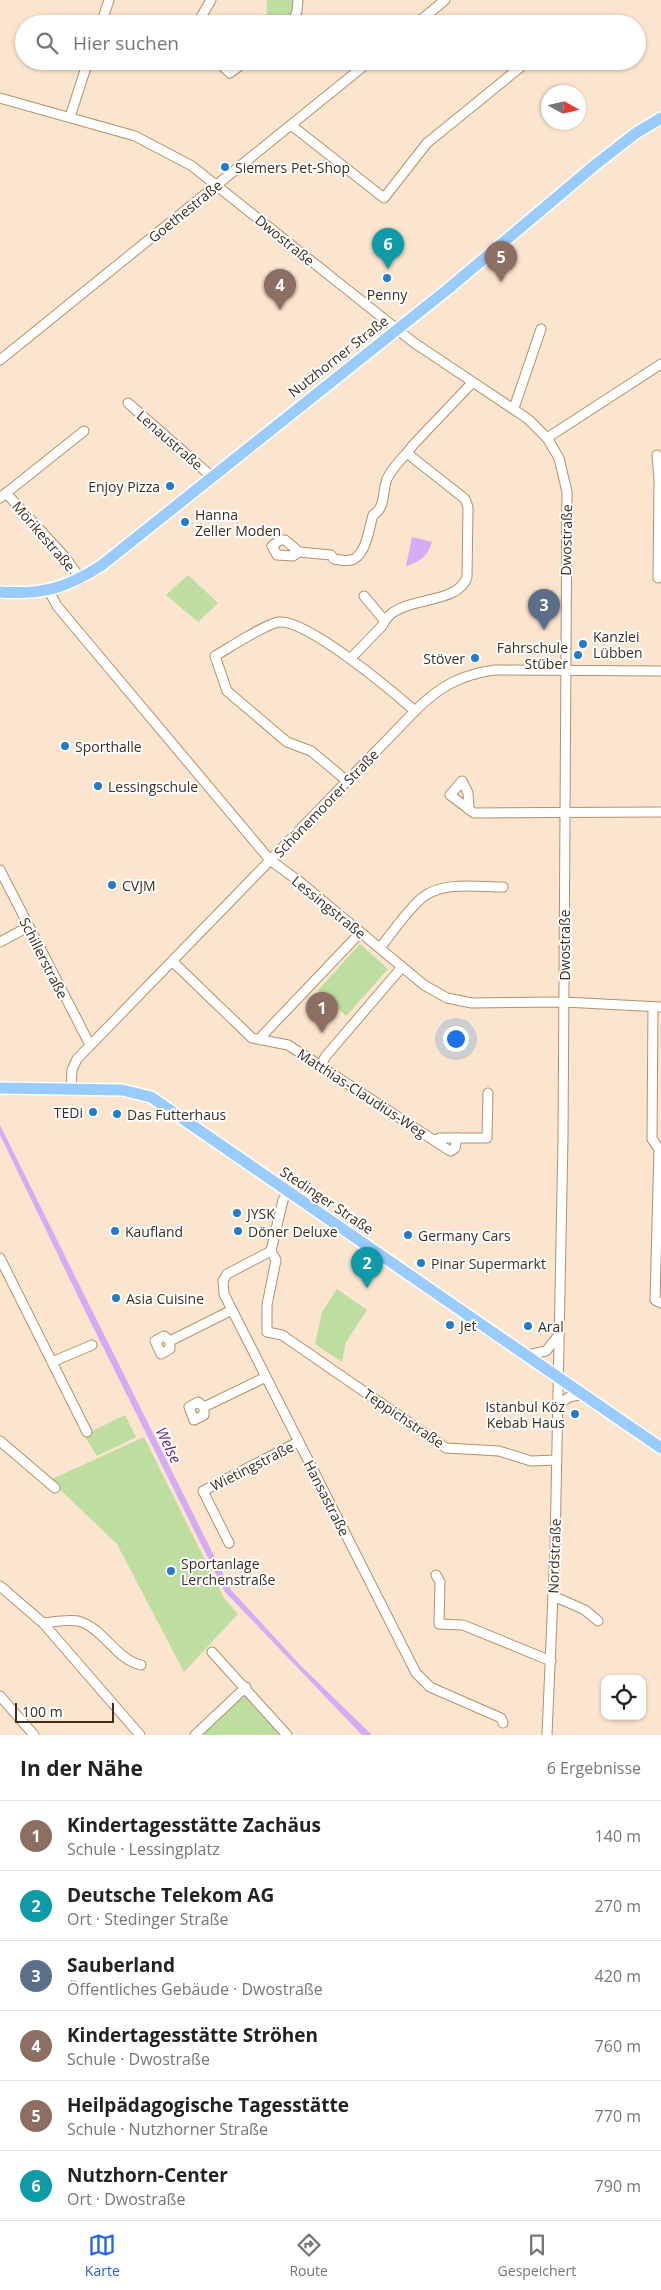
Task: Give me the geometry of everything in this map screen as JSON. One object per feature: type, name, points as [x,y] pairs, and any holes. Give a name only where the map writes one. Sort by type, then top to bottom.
[{"type":"main road","name":"Nutzhorner Straße","points":[[0,592],[22,594],[49,592],[80,579],[116,553],[396,329],[595,165],[636,133],[661,118]]},
{"type":"main road","name":"Stedinger Straße","points":[[0,1088],[122,1090],[151,1097],[661,1448]]},
{"type":"street","points":[[104,15],[109,0]]},
{"type":"street","points":[[202,15],[210,0]]},
{"type":"street","points":[[296,15],[298,0]]},
{"type":"street","points":[[427,15],[445,0]]},
{"type":"street","points":[[70,117],[85,70]]},
{"type":"street","name":"Goethestraße","points":[[0,360],[359,70]]},
{"type":"street","points":[[291,125],[384,198],[427,143],[517,70]]},
{"type":"street","name":"Dwostraße","points":[[0,98],[135,136],[178,157],[217,185],[396,329],[472,382],[514,408],[547,438],[559,458],[567,492],[564,1002],[557,1376]]},
{"type":"street","points":[[514,408],[541,329]]},
{"type":"street","points":[[547,438],[661,364]]},
{"type":"street","points":[[299,552],[331,555],[334,559],[350,560],[357,557],[362,551],[373,515],[377,513],[385,494],[386,481],[400,459],[408,454],[472,382]]},
{"type":"street","name":"Lenaustraße","points":[[128,403],[211,476]]},
{"type":"street","name":"Mörikestraße","points":[[80,579],[64,556],[3,496],[84,432]]},
{"type":"street","points":[[351,658],[382,626],[384,620],[399,610],[427,599],[457,592],[464,586],[467,577],[468,507],[465,499],[408,454]]},
{"type":"street","points":[[657,455],[660,523],[658,578]]},
{"type":"street","name":"Lessingstraße","points":[[49,592],[57,606],[270,860],[424,985],[447,998],[472,1003],[564,1002],[657,1007]]},
{"type":"street","points":[[364,596],[384,620]]},
{"type":"street","points":[[347,782],[311,752],[287,742],[227,691],[215,656],[273,623],[280,622],[298,626],[351,658],[416,711]]},
{"type":"street","name":"Schönemoorer Straße","points":[[71,1088],[74,1064],[90,1046],[416,711],[447,684],[470,674],[495,670],[661,671]]},
{"type":"street","points":[[469,810],[474,813],[661,812]]},
{"type":"street","name":"Schillerstraße","points":[[0,870],[90,1046]]},
{"type":"street","points":[[380,948],[422,897],[435,890],[454,886],[503,887]]},
{"type":"street","points":[[0,942],[28,927]]},
{"type":"street","points":[[260,1038],[360,932]]},
{"type":"street","name":"Matthias-Claudius-Weg","points":[[173,962],[252,1038],[260,1038],[265,1042],[288,1045],[316,1064],[322,1064],[328,1070],[451,1151],[455,1148],[457,1138],[487,1138],[488,1093]]},
{"type":"street","points":[[322,1064],[402,967]]},
{"type":"street","points":[[657,1007],[652,1139],[659,1149],[655,1300],[661,1302]]},
{"type":"street","points":[[270,1250],[274,1245],[283,1200],[288,1191]]},
{"type":"street","name":"Hansastraße","points":[[270,1250],[227,1274],[223,1281],[224,1294],[416,1673],[430,1687],[502,1718],[503,1723]]},
{"type":"street","name":"Teppichstraße","points":[[270,1250],[276,1260],[267,1304],[267,1332],[282,1335],[446,1448],[498,1450],[531,1461],[556,1460]]},
{"type":"street","points":[[0,1258],[88,1432]]},
{"type":"street","points":[[170,1341],[232,1310]]},
{"type":"street","points":[[527,1355],[546,1351],[558,1336]]},
{"type":"street","points":[[52,1362],[92,1345]]},
{"type":"street","name":"Nordstraße","points":[[547,1735],[553,1596],[557,1376]]},
{"type":"street","points":[[204,1407],[266,1377]]},
{"type":"street","points":[[557,1406],[569,1397],[583,1394]]},
{"type":"street","points":[[0,1441],[55,1488]]},
{"type":"street","name":"Wietingstraße","points":[[229,1543],[203,1491],[298,1442]]},
{"type":"street","points":[[436,1575],[440,1582],[439,1624],[463,1624],[551,1661]]},
{"type":"street","points":[[0,1586],[43,1623],[140,1735]]},
{"type":"street","points":[[553,1596],[585,1610],[598,1622]]},
{"type":"street","points":[[43,1623],[76,1621],[91,1627],[129,1662],[141,1665]]},
{"type":"street","points":[[212,1652],[246,1687],[287,1735]]},
{"type":"street","points":[[195,1735],[246,1687]]},
{"type":"street","points":[[0,1696],[34,1735]]},
{"type":"green space","points":[[267,0],[293,0],[295,4],[291,15],[266,15]]},
{"type":"green space","points":[[188,575],[218,603],[198,622],[166,595]]},
{"type":"green space","points":[[360,944],[388,969],[346,1016],[318,990]]},
{"type":"green space","points":[[337,1289],[367,1310],[346,1342],[342,1362],[315,1344],[322,1312]]},
{"type":"green space","points":[[125,1415],[136,1437],[97,1456],[84,1435]]},
{"type":"green space","name":"Sportanlage Lerchenstraße","points":[[144,1437],[224,1598],[238,1614],[184,1672],[117,1544],[50,1480]]},
{"type":"green space","points":[[246,1690],[285,1735],[203,1735]]},
{"type":"shaded area","points":[[412,537],[432,542],[423,558],[406,566]]},
{"type":"shaded area","points":[[0,1125],[231,1590],[302,1667],[372,1735],[362,1735],[225,1592],[0,1135]]},
{"type":"place","name":"Siemers Pet-Shop","points":[[225,167]]},
{"type":"place","name":"Nutzhorn-Center","points":[[388,269]]},
{"type":"place","name":"Penny","points":[[387,278]]},
{"type":"place","name":"Heilpädagogische Tagesstätte","points":[[501,282]]},
{"type":"place","name":"Kindertagesstätte Ströhen","points":[[280,310]]},
{"type":"place","name":"Enjoy Pizza","points":[[170,486]]},
{"type":"place","name":"Hanna Zeller Moden","points":[[185,522]]},
{"type":"place","name":"Sauberland","points":[[544,630]]},
{"type":"place","name":"Kanzlei Lübben","points":[[583,644]]},
{"type":"place","name":"Fahrschule Stüber","points":[[578,655]]},
{"type":"place","name":"Stöver","points":[[475,658]]},
{"type":"place","name":"Sporthalle","points":[[65,746]]},
{"type":"place","name":"Lessingschule","points":[[98,786]]},
{"type":"place","name":"CVJM","points":[[112,885]]},
{"type":"place","name":"Kindertagesstätte Zachäus","points":[[322,1033]]},
{"type":"place","name":"TEDi","points":[[93,1112]]},
{"type":"place","name":"Das Futterhaus","points":[[117,1114]]},
{"type":"place","name":"JYSK","points":[[237,1213]]},
{"type":"place","name":"Kaufland","points":[[115,1231]]},
{"type":"place","name":"Döner Deluxe","points":[[238,1231]]},
{"type":"place","name":"Germany Cars","points":[[408,1235]]},
{"type":"place","name":"Pinar Supermarkt","points":[[421,1263]]},
{"type":"place","name":"Deutsche Telekom AG","points":[[367,1288]]},
{"type":"place","name":"Asia Cuisine","points":[[116,1298]]},
{"type":"place","name":"Jet","points":[[450,1325]]},
{"type":"place","name":"Aral","points":[[528,1326]]},
{"type":"place","name":"Istanbul Köz Kebab Haus","points":[[575,1414]]},
{"type":"place","name":"Sportanlage Lerchenstraße","points":[[171,1571]]},
{"type":"water label","name":"Welse","points":[[169,1445]]}]
